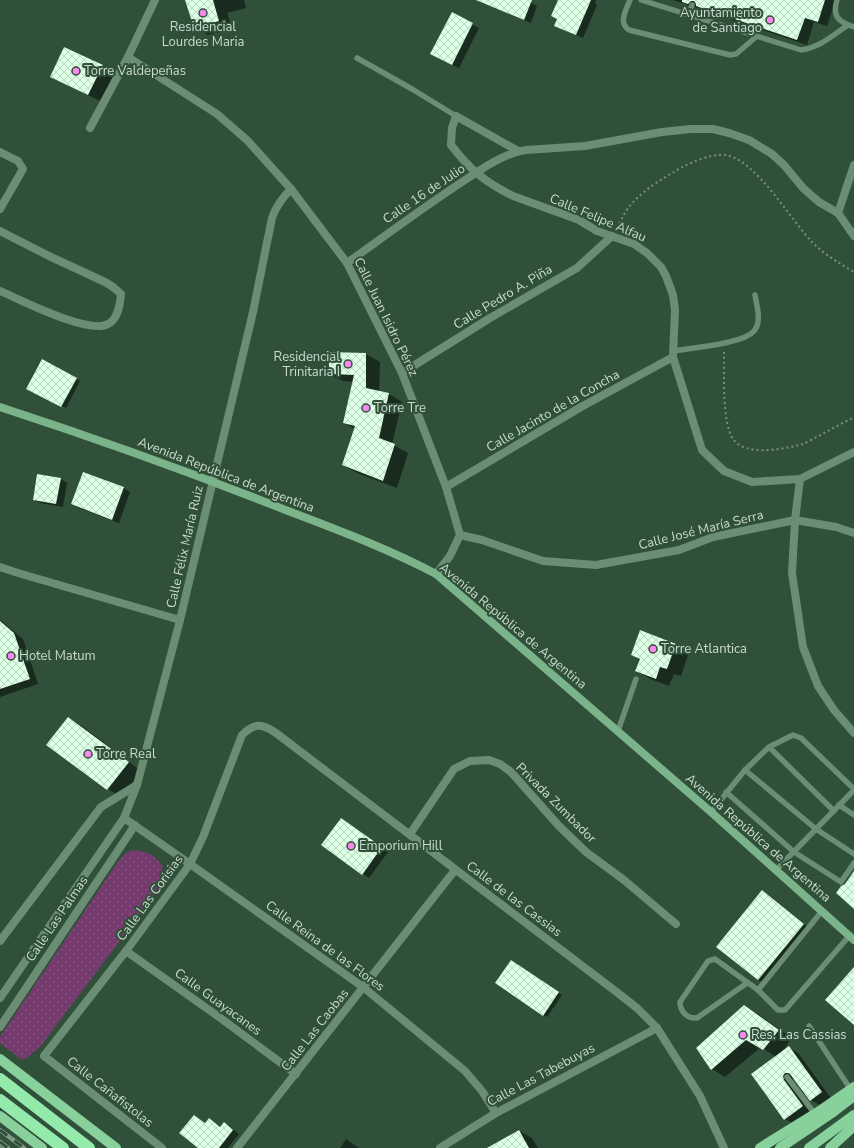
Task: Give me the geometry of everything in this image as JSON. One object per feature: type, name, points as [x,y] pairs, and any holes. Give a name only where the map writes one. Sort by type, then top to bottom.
[{"type":"highway","points":[[0,1079],[89,1148]]},
{"type":"highway","points":[[0,1100],[63,1148]]},
{"type":"main road","name":"Avenida República de Argentina","points":[[0,407],[67,428],[213,481],[382,547],[436,574],[711,812],[852,938]]},
{"type":"main road","points":[[1,1060],[116,1148]]},
{"type":"main road","points":[[760,1148],[853,1091]]},
{"type":"main road","points":[[780,1148],[833,1112],[853,1091]]},
{"type":"main road","points":[[809,1148],[854,1115]]},
{"type":"main road","points":[[0,1116],[42,1148]]},
{"type":"main road","points":[[830,1148],[854,1126]]},
{"type":"street","points":[[90,128],[128,57],[155,0]]},
{"type":"street","name":"Calle Juan Isidro Pérez","points":[[128,57],[217,114],[248,141],[291,189],[347,263],[402,373],[446,487],[460,535]]},
{"type":"street","points":[[456,116],[518,151],[585,146],[662,132],[691,129],[713,129],[740,136],[760,146],[784,165],[811,196],[838,213],[854,236]]},
{"type":"street","name":"Calle Felipe Alfau","points":[[456,116],[452,128],[451,145],[476,173],[513,196],[579,220],[597,231],[627,240],[641,248],[653,258],[666,276],[673,295],[675,310],[673,354],[702,450],[724,471],[752,482],[800,479],[854,452]]},
{"type":"street","name":"Calle 16 de Julio","points":[[347,263],[476,173],[509,154],[518,151]]},
{"type":"street","points":[[0,152],[18,161],[23,169],[0,209]]},
{"type":"street","points":[[838,213],[854,165]]},
{"type":"street","name":"Calle Félix María Ruiz","points":[[124,818],[137,785],[180,620],[274,213],[280,200],[291,189]]},
{"type":"street","points":[[0,231],[105,282],[121,294],[120,306],[116,316],[107,324],[96,327],[72,322],[0,291]]},
{"type":"street","name":"Calle Pedro A. Piña","points":[[402,373],[490,318],[577,268],[612,236]]},
{"type":"street","name":"Calle Jacinto de la Concha","points":[[446,487],[673,354]]},
{"type":"street","points":[[800,479],[795,520],[792,573],[804,647],[818,686],[834,710],[854,733]]},
{"type":"street","name":"Calle José María Serra","points":[[460,535],[482,540],[543,561],[596,565],[679,550],[713,538],[795,520],[836,527],[854,533]]},
{"type":"street","points":[[436,574],[450,556],[460,535]]},
{"type":"street","points":[[0,567],[26,576],[180,620]]},
{"type":"street","name":"Calle de las Cassias","points":[[242,735],[248,729],[256,725],[269,728],[637,1008],[657,1028],[700,1096],[724,1148]]},
{"type":"street","name":"Calle Las Corisias","points":[[44,1056],[126,951],[190,864],[203,837],[242,735]]},
{"type":"street","name":"Privada Zumbador","points":[[410,834],[454,769],[470,761],[489,760],[500,764],[511,772],[564,832],[586,852],[624,880],[676,924]]},
{"type":"street","points":[[0,941],[102,807],[137,785]]},
{"type":"street","name":"Calle Reina de las Flores","points":[[124,818],[363,987],[465,1071],[482,1091],[496,1112]]},
{"type":"street","name":"Calle Las Palmas","points":[[0,998],[124,818]]},
{"type":"street","name":"Calle Las Palmas","points":[[0,1027],[135,825]]},
{"type":"street","name":"Calle Las Caobas","points":[[237,1148],[455,870]]},
{"type":"street","name":"Calle Guayacanes","points":[[126,951],[296,1074]]},
{"type":"street","name":"Calle Las Tabebuyas","points":[[440,1148],[496,1112],[657,1028]]},
{"type":"street","name":"Calle Cañafistolas","points":[[44,1056],[162,1148]]},
{"type":"street","points":[[0,1144],[5,1148]]},
{"type":"lane","points":[[630,0],[623,23],[629,30],[730,55],[736,54],[756,37]]},
{"type":"lane","points":[[641,0],[796,50],[805,50],[823,43],[848,25]]},
{"type":"lane","points":[[836,0],[834,13],[837,18],[854,27]]},
{"type":"lane","points":[[689,15],[692,5]]},
{"type":"lane","points":[[357,58],[456,116]]},
{"type":"lane","points":[[673,354],[725,343],[746,337],[755,331],[759,317],[755,295]]},
{"type":"lane","points":[[618,731],[636,679]]},
{"type":"lane","points":[[711,812],[745,770],[769,747],[793,735],[801,738],[854,790],[776,870]]},
{"type":"lane","points":[[769,747],[834,811]]},
{"type":"lane","points":[[745,770],[816,829],[854,854]]},
{"type":"lane","points":[[726,792],[794,852],[840,882],[854,863]]},
{"type":"lane","points":[[839,805],[854,815]]},
{"type":"lane","points":[[758,990],[822,911]]},
{"type":"lane","points":[[747,983],[697,1018],[692,1018],[686,1015],[680,1008],[680,1002],[708,961],[715,959],[758,990],[778,1010],[785,1010],[852,938]]},
{"type":"lane","points":[[809,1026],[853,1091]]},
{"type":"lane","points":[[788,1077],[815,1114]]},
{"type":"path","points":[[612,236],[628,207],[655,183],[682,167],[707,157],[724,155],[733,157],[759,175],[813,242],[831,259],[854,272]]},
{"type":"path","points":[[725,343],[724,381],[727,425],[733,440],[743,447],[758,451],[776,450],[804,444],[854,417]]},
{"type":"shaded area","points":[[131,850],[147,853],[158,861],[162,867],[163,873],[159,889],[40,1047],[22,1060],[0,1043],[0,1037],[117,863]]},
{"type":"building","name":"Residencial Lourdes Maria","points":[[185,0],[213,0],[219,21],[194,28]]},
{"type":"building","points":[[476,0],[532,0],[524,20]]},
{"type":"building","points":[[558,0],[591,0],[576,35],[554,26],[557,19],[551,16]]},
{"type":"building","name":"Ayuntamiento de Santiago","points":[[682,0],[825,0],[818,22],[805,18],[797,40],[696,6],[694,1],[691,1],[688,4],[682,2]]},
{"type":"building","points":[[452,12],[473,23],[452,65],[430,54]]},
{"type":"building","name":"Torre Valdepeñas","points":[[64,47],[103,65],[88,95],[50,77]]},
{"type":"building","points":[[329,352],[366,353],[366,388],[389,393],[379,438],[395,444],[383,481],[342,465],[355,426],[343,423],[354,375],[329,374]]},
{"type":"building","points":[[42,359],[77,378],[61,407],[26,389]]},
{"type":"building","points":[[83,472],[124,487],[112,520],[71,504]]},
{"type":"building","points":[[37,474],[61,478],[56,504],[33,500]]},
{"type":"building","name":"Hotel Matum","points":[[0,621],[14,633],[30,679],[0,689]]},
{"type":"building","name":"Torre Atlantica","points":[[640,630],[676,644],[667,669],[660,667],[656,679],[635,671],[640,659],[631,655]]},
{"type":"building","name":"Torre Real","points":[[68,717],[129,762],[107,790],[46,745]]},
{"type":"building","name":"Emporium Hill","points":[[341,818],[382,847],[362,875],[321,845]]},
{"type":"building","points":[[854,871],[854,909],[836,893],[841,886],[845,884]]},
{"type":"building","points":[[762,890],[804,924],[758,980],[716,947]]},
{"type":"building","points":[[511,960],[559,992],[543,1016],[495,983]]},
{"type":"building","points":[[854,967],[854,1025],[825,1000]]},
{"type":"building","name":"Res. Las Cassias","points":[[744,1005],[779,1030],[763,1050],[746,1040],[711,1070],[696,1048]]},
{"type":"building","points":[[789,1046],[822,1092],[810,1101],[790,1074],[785,1073],[783,1076],[784,1080],[803,1106],[784,1120],[751,1074]]},
{"type":"building","points":[[194,1115],[205,1123],[209,1118],[220,1127],[224,1122],[233,1130],[219,1148],[198,1148],[179,1133]]},
{"type":"building","points":[[519,1130],[529,1148],[487,1148]]},
{"type":"railway","points":[[0,1130],[24,1148]]},
{"type":"railway","points":[[0,1142],[8,1148]]},
{"type":"place","name":"Residencial Lourdes Maria","points":[[203,13]]},
{"type":"place","name":"Ayuntamiento de Santiago","points":[[770,20]]},
{"type":"place","name":"Torre Valdepeñas","points":[[76,71]]},
{"type":"place","name":"Residencial Trinitaria I","points":[[348,364]]},
{"type":"place","name":"Torre Tre","points":[[366,408]]},
{"type":"place","name":"Torre Atlantica","points":[[653,649]]},
{"type":"place","name":"Hotel Matum","points":[[11,656]]},
{"type":"place","name":"Torre Real","points":[[88,754]]},
{"type":"place","name":"Emporium Hill","points":[[351,846]]},
{"type":"place","name":"Res. Las Cassias","points":[[743,1035]]}]
